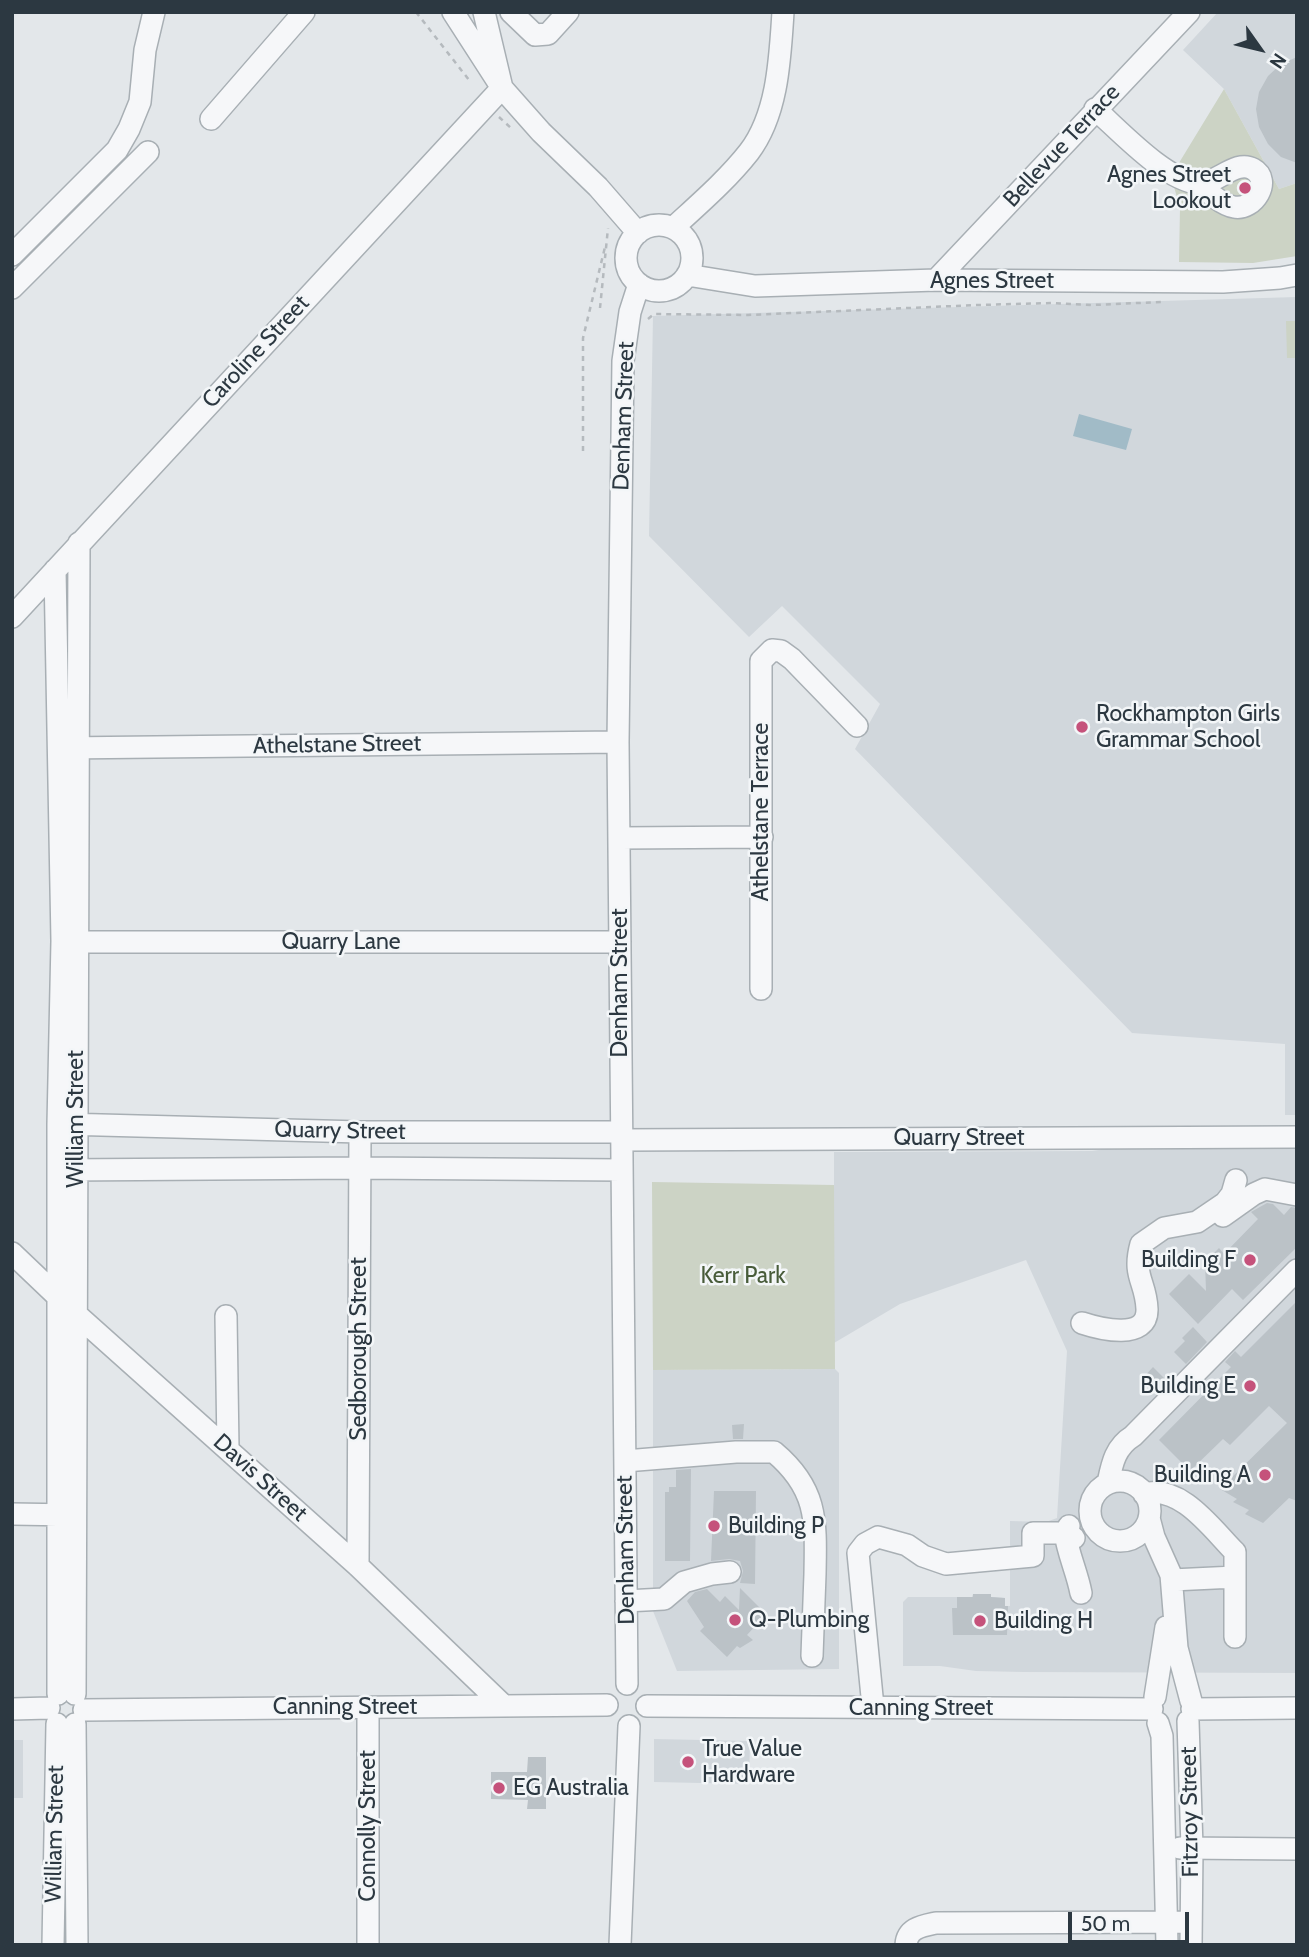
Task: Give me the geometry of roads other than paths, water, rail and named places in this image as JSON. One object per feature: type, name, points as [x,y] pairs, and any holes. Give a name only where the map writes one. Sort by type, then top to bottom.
[{"type":"street","points":[[12,255],[117,150],[129,129],[139,102],[145,50],[154,12]]},
{"type":"street","points":[[211,119],[304,12]]},
{"type":"street","points":[[453,12],[502,88],[541,132],[598,187],[638,233]]},
{"type":"street","points":[[484,12],[502,88]]},
{"type":"street","points":[[511,12],[535,35],[548,34],[568,12]]},
{"type":"street","points":[[673,228],[750,150],[767,118],[775,84],[783,12]]},
{"type":"street","name":"Bellevue Terrace","points":[[936,280],[1189,12]]},
{"type":"street","name":"Caroline Street","points":[[12,617],[502,88]]},
{"type":"street","points":[[1096,109],[1171,176],[1199,184]]},
{"type":"street","points":[[12,288],[148,152]]},
{"type":"street","points":[[658,225],[673,228],[680,233],[691,251],[692,259],[687,275],[674,287],[666,290],[650,289],[639,284],[630,273],[626,256],[628,247],[638,233],[658,225]]},
{"type":"street","name":"Agnes Street","points":[[687,275],[755,286],[936,280],[1223,282],[1297,275]]},
{"type":"street","name":"Denham Street","points":[[627,1684],[618,742],[623,361],[630,312],[639,284]]},
{"type":"street","name":"William Street","points":[[66,748],[79,543]]},
{"type":"street","name":"William Street","points":[[55,570],[66,748],[70,942],[67,1170],[76,1314],[67,1515],[66,1709],[77,1945]]},
{"type":"street","name":"Athelstane Terrace","points":[[761,989],[761,661],[772,650],[781,651],[857,726]]},
{"type":"street","name":"Athelstane Street","points":[[66,748],[618,742]]},
{"type":"street","points":[[620,838],[762,837]]},
{"type":"street","name":"Quarry Lane","points":[[70,942],[620,942]]},
{"type":"street","name":"Quarry Street","points":[[67,1125],[622,1136],[1297,1137]]},
{"type":"street","name":"Sedborough Street","points":[[358,1566],[360,1132]]},
{"type":"street","name":"William Street","points":[[67,1170],[59,1297],[67,1515]]},
{"type":"street","name":"Quarry Street","points":[[67,1170],[622,1170]]},
{"type":"street","points":[[1197,1222],[1225,1203],[1232,1194],[1236,1180]]},
{"type":"street","points":[[1082,1323],[1109,1330],[1125,1330],[1136,1329],[1143,1322],[1148,1313],[1137,1272],[1137,1258],[1141,1244],[1164,1228],[1213,1221],[1265,1189],[1297,1195]]},
{"type":"street","name":"Davis Street","points":[[12,1254],[358,1566],[504,1706]]},
{"type":"street","points":[[1108,1483],[1112,1462],[1122,1443],[1133,1436],[1297,1270]]},
{"type":"street","points":[[226,1316],[228,1449]]},
{"type":"street","name":"Fitzroy Street","points":[[1133,1436],[1124,1458],[1126,1469],[1144,1503],[1154,1537],[1172,1580],[1177,1648],[1190,1710],[1191,1945]]},
{"type":"street","points":[[625,1461],[736,1452],[774,1452],[793,1467],[807,1494],[816,1524],[812,1656]]},
{"type":"street","points":[[1127,1482],[1144,1503],[1145,1527],[1130,1539],[1110,1540],[1093,1522],[1093,1498],[1099,1489],[1108,1483],[1127,1482]]},
{"type":"street","points":[[1144,1503],[1155,1491],[1181,1499],[1235,1552],[1235,1637]]},
{"type":"street","points":[[12,1514],[67,1515]]},
{"type":"street","points":[[873,1707],[858,1553],[865,1544],[878,1537],[907,1545],[923,1556],[946,1564],[1033,1556],[1033,1533],[1069,1536],[1081,1532],[1093,1522]]},
{"type":"street","points":[[1069,1536],[1079,1560],[1094,1571],[1084,1581],[1081,1593],[1076,1568],[1068,1554],[1069,1536]]},
{"type":"street","name":"Fitzroy Street","points":[[1130,1539],[1159,1559],[1165,1572],[1167,1618],[1155,1710],[1161,1736],[1167,1945]]},
{"type":"street","points":[[626,1601],[664,1599],[684,1582],[730,1572]]},
{"type":"street","points":[[1172,1580],[1235,1577]]},
{"type":"street","points":[[627,1684],[642,1691],[648,1706],[643,1719],[629,1726],[616,1723],[611,1718],[607,1705],[612,1692],[627,1684]]},
{"type":"street","points":[[1171,1688],[1184,1692],[1190,1710],[1177,1728],[1170,1728],[1155,1710],[1160,1693],[1171,1688]]},
{"type":"street","name":"Canning Street","points":[[12,1709],[607,1705]]},
{"type":"street","name":"Canning Street","points":[[648,1706],[1155,1710]]},
{"type":"street","name":"Connolly Street","points":[[368,1707],[368,1945]]},
{"type":"street","name":"William Street","points":[[52,1945],[66,1709]]},
{"type":"street","points":[[1190,1710],[1297,1709]]},
{"type":"street","points":[[620,1945],[629,1726]]},
{"type":"street","points":[[1164,1849],[1297,1849]]},
{"type":"street","points":[[906,1945],[906,1939],[916,1927],[936,1923],[1190,1922]]},
{"type":"water","points":[[1079,414],[1132,429],[1126,450],[1073,436]]},
{"type":"place","name":"Agnes Street Lookout","points":[[1245,188]]},
{"type":"place","name":"Rockhampton Girls Grammar School","points":[[1082,727]]},
{"type":"place","name":"Building F","points":[[1250,1260]]},
{"type":"place","name":"Building E","points":[[1250,1386]]},
{"type":"place","name":"Building A","points":[[1265,1475]]},
{"type":"place","name":"Building P","points":[[714,1526]]},
{"type":"place","name":"Q-Plumbing","points":[[735,1620]]},
{"type":"place","name":"Building H","points":[[980,1621]]},
{"type":"place","name":"True Value Hardware","points":[[688,1762]]},
{"type":"place","name":"EG Australia","points":[[499,1788]]},
{"type":"park label","name":"Kerr Park","points":[[743,1276]]}]
